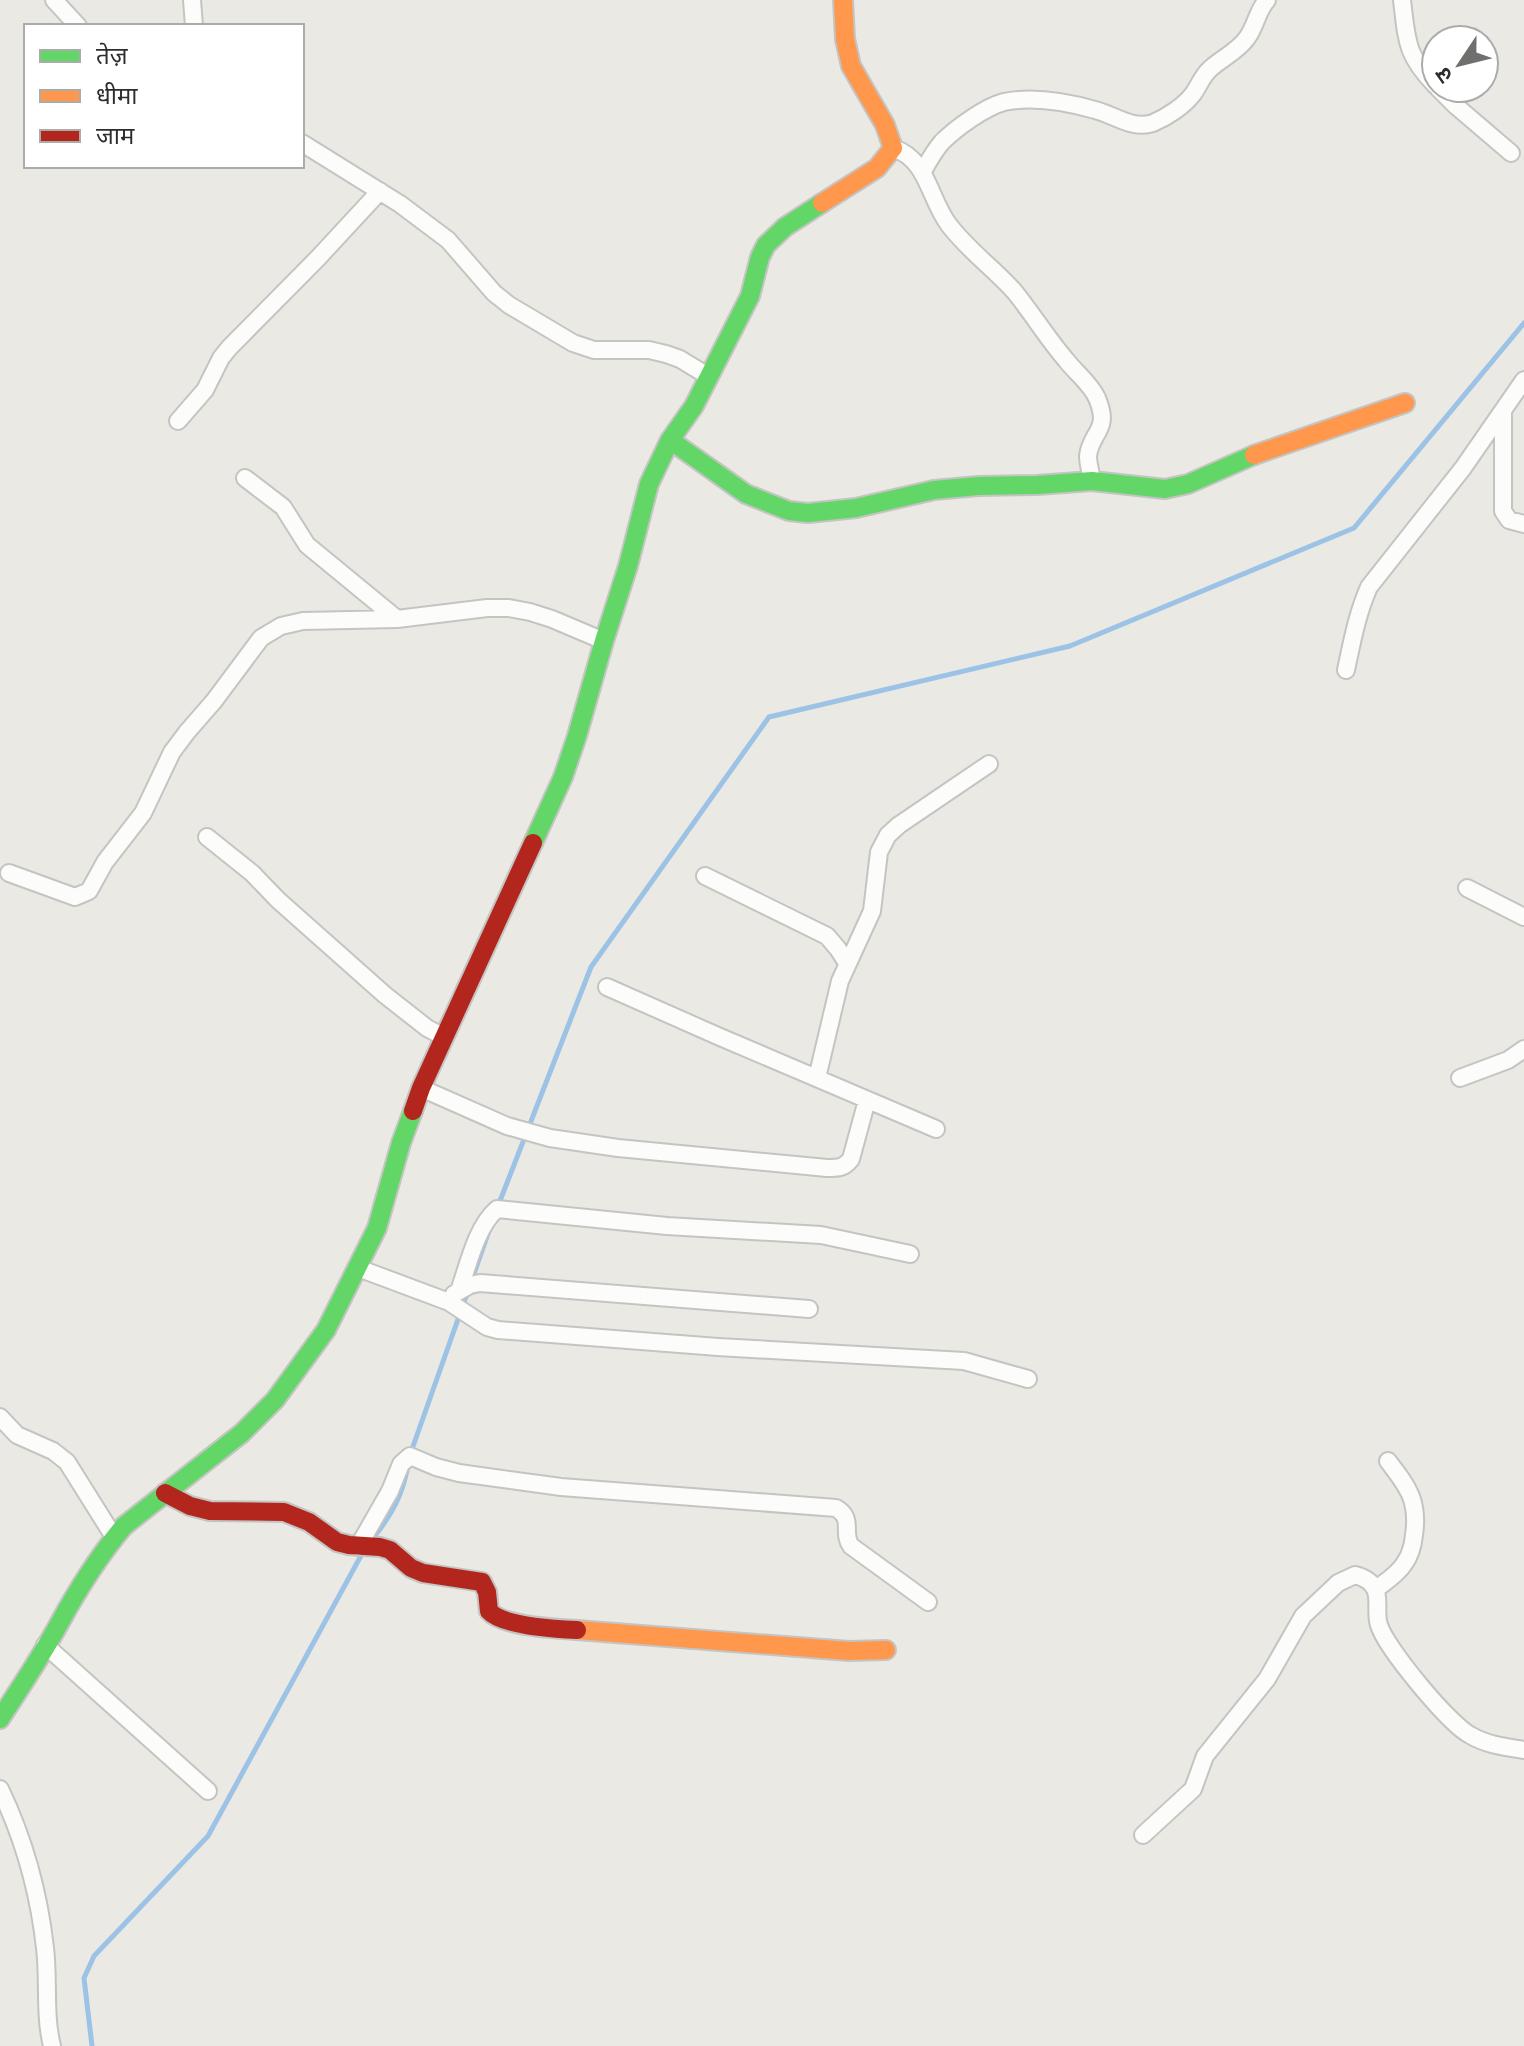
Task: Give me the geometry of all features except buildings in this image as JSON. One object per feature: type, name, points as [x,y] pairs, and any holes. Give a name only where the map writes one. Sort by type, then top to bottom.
[{"type":"street","points":[[54,0],[76,24]]},
{"type":"street","points":[[192,0],[194,24]]},
{"type":"street","points":[[843,0],[845,39],[851,66],[885,125],[893,148],[911,157],[950,226],[1015,293],[1094,392],[1102,425],[1088,455],[1092,481]]},
{"type":"street","points":[[922,173],[941,143],[955,130],[1002,103],[1033,100],[1078,105],[1136,126],[1158,121],[1192,96],[1206,73],[1240,46],[1267,0]]},
{"type":"street","points":[[1402,0],[1411,56],[1420,69]]},
{"type":"street","points":[[1454,104],[1511,153]]},
{"type":"street","points":[[304,144],[380,191],[448,240],[494,293],[573,343],[594,350],[649,350],[666,354],[708,376]]},
{"type":"street","points":[[0,1719],[67,1607],[114,1537],[242,1433],[275,1400],[326,1330],[377,1228],[401,1143],[421,1088],[563,777],[628,566],[649,484],[670,440],[694,406],[750,296],[766,245],[785,227],[877,168],[893,148]]},
{"type":"street","points":[[178,421],[205,390],[229,348],[380,191]]},
{"type":"street","points":[[1346,670],[1361,605],[1369,587],[1463,468],[1524,380]]},
{"type":"street","points":[[670,440],[746,494],[789,511],[826,512],[934,490],[1092,481],[1165,489],[1188,484],[1243,459],[1405,403]]},
{"type":"street","points":[[1503,411],[1503,511],[1509,520],[1524,524]]},
{"type":"street","points":[[245,478],[283,507],[307,545],[397,619]]},
{"type":"street","points":[[9,873],[75,897],[89,891],[105,862],[143,813],[172,752],[261,638],[291,622],[397,619],[509,608],[541,615],[604,641]]},
{"type":"street","points":[[817,1078],[835,999],[847,963],[872,911],[879,852],[888,835],[989,764]]},
{"type":"street","points":[[207,837],[252,873],[385,995],[427,1028],[444,1037]]},
{"type":"street","points":[[705,876],[820,932],[832,941],[847,963]]},
{"type":"street","points":[[1467,888],[1524,917]]},
{"type":"street","points":[[607,987],[936,1129]]},
{"type":"street","points":[[1460,1078],[1508,1060],[1524,1049]]},
{"type":"street","points":[[421,1088],[507,1126],[535,1134],[618,1148],[839,1168],[851,1159],[867,1100]]},
{"type":"street","points":[[459,1291],[481,1230],[497,1209],[667,1226],[821,1235],[910,1254]]},
{"type":"street","points":[[358,1268],[444,1300],[487,1327],[498,1330],[964,1361],[1028,1379]]},
{"type":"street","points":[[444,1300],[470,1285],[480,1283],[809,1309]]},
{"type":"street","points":[[0,1417],[17,1435],[53,1451],[67,1462],[114,1537]]},
{"type":"street","points":[[358,1547],[390,1491],[401,1464],[410,1456],[459,1473],[561,1487],[836,1508],[846,1518],[847,1540],[851,1546],[928,1602]]},
{"type":"street","points":[[1376,1589],[1404,1565],[1411,1551],[1415,1525],[1415,1504],[1410,1492],[1388,1461]]},
{"type":"street","points":[[165,1493],[191,1507],[215,1512],[266,1510],[302,1517],[340,1543],[391,1550],[407,1566],[421,1572],[482,1582],[488,1591],[490,1615],[510,1622],[546,1628],[849,1651],[886,1650]]},
{"type":"street","points":[[1143,1835],[1193,1789],[1205,1756],[1267,1679],[1303,1616],[1338,1583],[1349,1577],[1360,1576],[1376,1589],[1377,1615],[1384,1636],[1444,1714],[1467,1734],[1483,1742],[1524,1750]]},
{"type":"street","points":[[45,1645],[208,1791]]},
{"type":"street","points":[[0,1789],[15,1822],[36,1895],[46,1949],[47,2044]]},
{"type":"waterway","points":[[498,1206],[591,967],[769,717],[1070,646],[1354,528],[1524,323]]},
{"type":"waterway","points":[[471,1282],[489,1231]]},
{"type":"waterway","points":[[411,1452],[468,1291]]},
{"type":"waterway","points":[[373,1538],[396,1504],[408,1465]]},
{"type":"waterway","points":[[92,2046],[84,1978],[94,1956],[208,1836],[363,1552]]},
{"type":"traffic: fast","points":[[533,843],[563,777],[577,736],[649,484],[670,440],[694,406],[750,296],[766,245],[785,227],[822,203]]},
{"type":"traffic: fast","points":[[670,440],[746,494],[789,511],[808,513],[856,508],[934,490],[978,486],[1092,481],[1165,489],[1188,484],[1254,455]]},
{"type":"traffic: fast","points":[[0,1719],[89,1574],[124,1526],[242,1433],[275,1400],[326,1330],[377,1228],[413,1111]]},
{"type":"traffic: slow","points":[[822,203],[877,168],[893,148],[885,125],[851,66],[845,39],[843,0]]},
{"type":"traffic: slow","points":[[1254,455],[1405,403]]},
{"type":"traffic: slow","points":[[577,1630],[849,1651],[886,1650]]},
{"type":"traffic: jam","points":[[413,1111],[533,843]]},
{"type":"traffic: jam","points":[[165,1493],[190,1506],[210,1511],[284,1512],[309,1522],[337,1542],[390,1550],[411,1568],[423,1573],[482,1582],[487,1592],[489,1611],[505,1620],[530,1626],[577,1630]]}]
